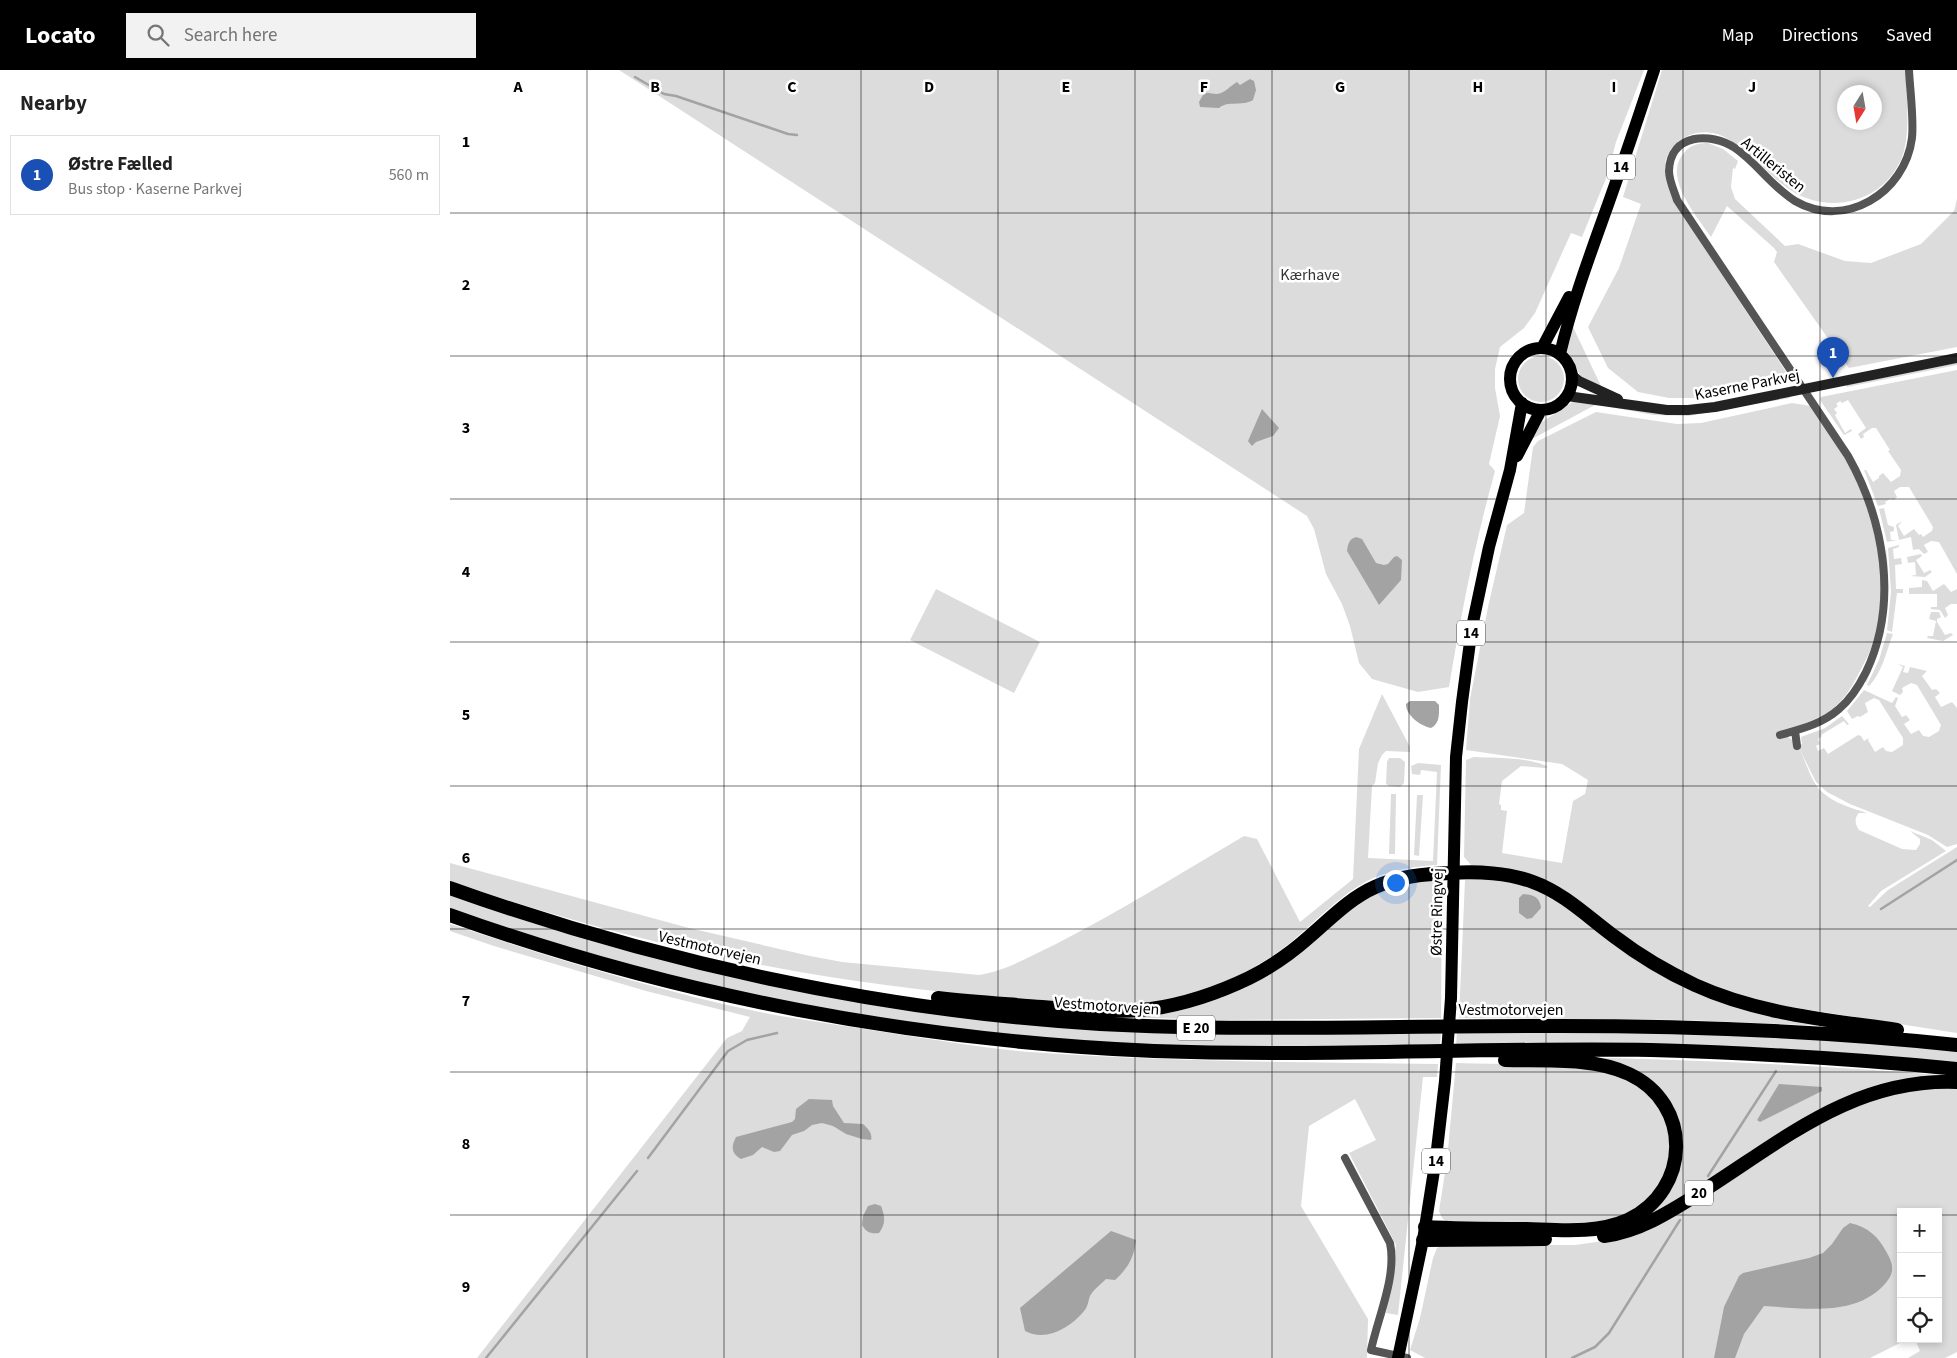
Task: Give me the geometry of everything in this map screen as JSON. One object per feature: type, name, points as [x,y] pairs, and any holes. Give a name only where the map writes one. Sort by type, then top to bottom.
[{"type":"highway","name":"E 20","points":[[713,967],[768,972],[853,987],[979,1002],[1100,1011],[1151,1009],[1204,997],[1252,976],[1287,955],[1343,908],[1374,887],[1409,876],[1453,872]]},
{"type":"highway","points":[[1453,872],[1504,876],[1540,885],[1566,899],[1633,950],[1658,965],[1697,986],[1735,1000],[1793,1015],[1957,1039]]},
{"type":"highway","name":"Vestmotorvejen","points":[[450,888],[508,909],[604,939],[713,967],[878,999],[998,1015],[1097,1024],[1212,1029],[1549,1026],[1676,1027],[1834,1034],[1957,1045]]},
{"type":"highway","name":"E 20","points":[[450,915],[581,957],[684,985],[794,1009],[981,1038],[1065,1046],[1164,1051],[1274,1053],[1651,1050],[1792,1056],[1957,1070]]},
{"type":"highway","name":"20","points":[[1347,1052],[1568,1062],[1608,1067],[1628,1073],[1644,1082],[1659,1097],[1670,1115],[1676,1139],[1676,1155],[1668,1181],[1654,1201],[1641,1212],[1627,1220],[1606,1227],[1574,1230],[1424,1234]]},
{"type":"highway","name":"20","points":[[1424,1234],[1588,1238],[1632,1229],[1650,1222],[1684,1203],[1817,1118],[1854,1099],[1900,1085],[1926,1082],[1957,1082]]},
{"type":"main road","name":"14","points":[[1560,354],[1586,264],[1618,178],[1654,70]]},
{"type":"main road","name":"14","points":[[1542,348],[1586,264]]},
{"type":"main road","points":[[1542,348],[1560,354],[1567,361],[1572,375],[1571,386],[1567,396],[1555,406],[1541,410],[1531,408],[1522,403],[1512,389],[1510,378],[1513,366],[1519,357],[1528,350],[1542,348]]},
{"type":"main road","name":"Østre Ringvej","points":[[1401,1358],[1424,1234],[1436,1158],[1445,1081],[1451,998],[1457,743],[1472,627],[1489,547],[1510,470],[1522,403]]},
{"type":"main road","name":"Østre Ringvej","points":[[1510,470],[1541,410]]},
{"type":"street","name":"Artilleristen","points":[[1780,735],[1819,722],[1832,715],[1847,701],[1859,684],[1872,659],[1878,640],[1884,589],[1879,538],[1865,491],[1848,456],[1678,200],[1670,183],[1669,170],[1671,159],[1678,148],[1689,140],[1703,137],[1715,138],[1736,149],[1780,190],[1797,202],[1816,209],[1838,211],[1859,207],[1880,196],[1894,180],[1905,162],[1912,138],[1909,70]]},
{"type":"street","name":"Kaserne Parkvej","points":[[1567,396],[1630,404],[1646,408],[1688,410],[1715,407],[1957,358]]},
{"type":"street","name":"Kaserne Parkvej","points":[[1572,375],[1579,382],[1630,404]]},
{"type":"street","points":[[1795,731],[1797,746]]},
{"type":"street","name":"Østre Ringvej","points":[[1345,1158],[1390,1243],[1392,1256],[1391,1270],[1371,1350],[1401,1358]]},
{"type":"green space","name":"Kærhave","points":[[619,70],[1644,70],[1616,142],[1607,176],[1582,237],[1571,233],[1535,313],[1524,328],[1500,347],[1495,369],[1495,388],[1500,416],[1489,464],[1495,471],[1469,579],[1449,687],[1418,692],[1372,679],[1359,663],[1350,626],[1342,604],[1326,574],[1314,529],[1307,516]]},
{"type":"green space","points":[[1662,70],[1906,70],[1907,126],[1902,157],[1894,173],[1882,185],[1869,194],[1853,200],[1837,203],[1821,202],[1804,197],[1780,183],[1739,146],[1720,135],[1702,132],[1685,137],[1672,148],[1667,156],[1665,176],[1676,205],[1790,378],[1698,398],[1669,398],[1638,392],[1608,368],[1588,327],[1619,268],[1641,204],[1623,197]]},
{"type":"green space","points":[[1708,143],[1723,149],[1738,161],[1735,169],[1733,168],[1731,187],[1735,199],[1785,246],[1798,244],[1845,261],[1871,263],[1921,244],[1954,211],[1957,199],[1957,347],[1849,368],[1774,262],[1777,252],[1774,248],[1727,206],[1711,237],[1691,208],[1679,185],[1678,163],[1684,153],[1692,146]]},
{"type":"green space","points":[[1573,327],[1601,386],[1582,378],[1568,354],[1567,345]]},
{"type":"green space","points":[[1546,356],[1558,362],[1563,370],[1563,388],[1558,396],[1550,401],[1536,402],[1524,396],[1519,388],[1518,374],[1524,362],[1532,357]]},
{"type":"green space","points":[[1957,363],[1957,365],[1847,387],[1846,385]]},
{"type":"green space","points":[[1957,370],[1957,574],[1939,542],[1931,541],[1924,545],[1928,552],[1924,554],[1919,549],[1913,550],[1911,537],[1899,540],[1896,525],[1902,521],[1898,526],[1904,536],[1914,529],[1923,537],[1932,531],[1933,527],[1909,487],[1900,487],[1894,491],[1897,497],[1894,500],[1890,499],[1885,502],[1886,504],[1878,506],[1864,470],[1866,470],[1873,482],[1883,473],[1891,482],[1900,476],[1901,470],[1876,428],[1872,428],[1863,434],[1864,437],[1861,439],[1858,434],[1866,428],[1848,400],[1842,403],[1840,401],[1834,409],[1837,413],[1835,415],[1845,433],[1851,429],[1852,431],[1844,435],[1820,400],[1821,397]]},
{"type":"green space","points":[[1789,396],[1790,398],[1688,416],[1653,415],[1600,405],[1654,413]]},
{"type":"green space","points":[[1574,401],[1596,403],[1532,439],[1542,422]]},
{"type":"green space","points":[[1792,403],[1811,406],[1845,458],[1862,491],[1877,544],[1880,563],[1881,602],[1879,620],[1872,645],[1867,658],[1846,695],[1834,708],[1821,716],[1779,733],[1780,738],[1789,737],[1800,749],[1812,779],[1822,792],[1837,802],[1867,813],[1859,813],[1856,817],[1859,830],[1902,849],[1916,850],[1920,844],[1920,839],[1910,831],[1932,840],[1946,851],[1881,891],[1868,906],[1870,907],[1888,890],[1957,847],[1957,1033],[1771,1004],[1733,994],[1674,968],[1647,951],[1597,916],[1576,898],[1551,882],[1533,876],[1472,866],[1464,857],[1466,760],[1474,757],[1512,759],[1532,761],[1548,767],[1521,766],[1502,781],[1499,804],[1501,805],[1501,810],[1507,811],[1502,853],[1562,863],[1573,801],[1585,794],[1588,780],[1562,764],[1466,750],[1470,699],[1488,607],[1507,525],[1524,513],[1533,447],[1538,441],[1596,412],[1677,424],[1701,423]]},
{"type":"green space","points":[[1884,508],[1888,525],[1894,527],[1894,531],[1890,532],[1891,540],[1897,540],[1887,542],[1879,509]]},
{"type":"green space","points":[[1899,545],[1899,547],[1893,549],[1894,559],[1901,558],[1902,564],[1895,565],[1896,589],[1903,589],[1903,593],[1897,593],[1892,632],[1887,630],[1891,592],[1888,548]]},
{"type":"green space","points":[[1886,548],[1888,601],[1886,617],[1883,633],[1879,650],[1866,683],[1865,681],[1882,636]]},
{"type":"green space","points":[[1921,554],[1922,556],[1916,560],[1924,573],[1930,570],[1932,572],[1925,577],[1910,576],[1916,575],[1915,562],[1908,563],[1907,557]]},
{"type":"green space","points":[[1922,580],[1927,581],[1933,591],[1944,584],[1951,592],[1957,589],[1957,604],[1951,604],[1945,608],[1948,615],[1945,618],[1940,610],[1931,609],[1931,607],[1937,607],[1937,594],[1909,594],[1909,588],[1922,587]]},
{"type":"green space","points":[[936,589],[1040,642],[1014,693],[910,640]]},
{"type":"green space","points":[[1931,612],[1939,612],[1941,617],[1937,619],[1937,622],[1945,635],[1951,633],[1953,635],[1943,641],[1927,638],[1928,636],[1933,636],[1936,621],[1929,619]]},
{"type":"green space","points":[[1887,633],[1893,634],[1880,669],[1869,686],[1867,685],[1879,660]]},
{"type":"green space","points":[[1898,664],[1905,666],[1903,672],[1908,673],[1910,667],[1927,671],[1922,676],[1932,690],[1936,689],[1940,693],[1935,697],[1941,707],[1952,702],[1957,708],[1957,844],[1947,847],[1928,835],[1850,804],[1827,792],[1816,782],[1798,746],[1802,744],[1801,737],[1825,728],[1842,716],[1849,724],[1847,725],[1844,721],[1821,735],[1818,739],[1820,744],[1816,746],[1818,751],[1824,748],[1828,754],[1858,735],[1864,741],[1869,738],[1868,740],[1875,752],[1883,747],[1886,751],[1892,752],[1903,745],[1903,738],[1879,700],[1874,698],[1865,703],[1868,712],[1852,719],[1847,711],[1864,690],[1892,703],[1896,697],[1898,698],[1895,706],[1902,717],[1906,715],[1910,720],[1904,724],[1911,734],[1919,730],[1923,736],[1929,737],[1939,731],[1941,725],[1917,685],[1911,683],[1902,688],[1903,692],[1900,695],[1892,691],[1903,667]]},
{"type":"green space","points":[[1382,694],[1410,747],[1410,752],[1386,751],[1378,763],[1375,783],[1372,786],[1368,858],[1433,861],[1437,772],[1421,770],[1420,775],[1412,774],[1411,766],[1418,763],[1441,765],[1437,865],[1402,869],[1368,881],[1329,908],[1293,941],[1269,958],[1232,978],[1177,998],[1136,1004],[1073,1003],[939,992],[868,983],[726,958],[656,942],[518,904],[450,881],[450,863],[689,928],[810,956],[842,962],[979,975],[1018,963],[1054,945],[1150,892],[1244,836],[1257,839],[1300,922],[1353,879],[1359,749]]},
{"type":"green space","points":[[1389,758],[1400,758],[1405,762],[1404,783],[1400,787],[1386,784],[1387,762]]},
{"type":"green space","points":[[1391,794],[1396,794],[1395,854],[1389,854]]},
{"type":"green space","points":[[1417,795],[1423,795],[1419,856],[1414,855]]},
{"type":"green space","points":[[1439,879],[1442,884],[1441,1018],[1224,1020],[1113,1017],[1203,1001],[1344,911],[1392,883]]},
{"type":"green space","points":[[1465,880],[1507,880],[1549,894],[1668,976],[1828,1026],[1685,1020],[1459,1018]]},
{"type":"green space","points":[[450,894],[499,912],[601,943],[933,1013],[1441,1032],[1440,1046],[1175,1046],[1086,1042],[932,1027],[758,996],[598,957],[450,909]]},
{"type":"green space","points":[[450,924],[601,972],[716,1002],[789,1017],[960,1044],[1030,1052],[1132,1058],[1438,1064],[1437,1077],[1423,1077],[1398,1315],[1386,1313],[1396,1245],[1349,1153],[1376,1140],[1355,1099],[1309,1126],[1301,1206],[1368,1319],[1367,1358],[477,1358],[727,1038],[742,1031],[750,1017],[646,991],[494,946],[450,931]]},
{"type":"green space","points":[[1581,1030],[1794,1036],[1957,1050],[1957,1063],[1456,1046],[1457,1031]]},
{"type":"green space","points":[[1566,1057],[1759,1064],[1952,1076],[1875,1088],[1652,1217],[1641,1216],[1679,1156],[1655,1086]]},
{"type":"green space","points":[[1456,1063],[1528,1064],[1582,1068],[1617,1074],[1635,1083],[1654,1100],[1666,1121],[1669,1147],[1666,1171],[1662,1180],[1650,1196],[1635,1209],[1609,1219],[1575,1223],[1447,1222],[1442,1218],[1439,1211],[1447,1160]]},
{"type":"green space","points":[[1957,1087],[1957,1352],[1945,1358],[1908,1358],[1920,1351],[1917,1343],[1942,1343],[1942,1208],[1897,1208],[1897,1343],[1900,1343],[1870,1358],[1425,1358],[1410,1350],[1437,1248],[1444,1245],[1575,1245],[1617,1239],[1824,1121],[1867,1100],[1907,1089]]},
{"type":"shaded area","points":[[1250,79],[1254,81],[1256,90],[1253,100],[1244,103],[1226,104],[1219,108],[1200,107],[1199,102],[1204,93],[1220,94],[1237,82],[1240,85]]},
{"type":"shaded area","points":[[1262,409],[1279,428],[1273,436],[1256,442],[1252,446],[1248,441]]},
{"type":"shaded area","points":[[1356,537],[1362,539],[1376,563],[1388,564],[1397,556],[1402,560],[1401,580],[1379,605],[1347,551],[1349,542]]},
{"type":"shaded area","points":[[1410,701],[1435,701],[1439,705],[1436,724],[1431,728],[1427,727],[1411,716],[1408,713],[1406,704]]},
{"type":"shaded area","points":[[1523,894],[1535,897],[1539,901],[1541,908],[1532,918],[1527,919],[1519,913],[1519,898]]},
{"type":"shaded area","points":[[1779,1084],[1822,1087],[1822,1091],[1760,1122],[1757,1120]]},
{"type":"shaded area","points":[[809,1099],[832,1100],[833,1106],[844,1123],[863,1124],[870,1133],[871,1140],[846,1134],[833,1126],[822,1123],[812,1125],[804,1131],[792,1135],[780,1151],[774,1152],[762,1147],[753,1155],[741,1159],[735,1154],[733,1144],[736,1137],[792,1122],[795,1119],[796,1109]]},
{"type":"shaded area","points":[[875,1204],[881,1206],[884,1217],[884,1223],[879,1233],[869,1232],[862,1225],[863,1216],[868,1206]]},
{"type":"shaded area","points":[[1850,1223],[1872,1233],[1884,1247],[1890,1258],[1891,1275],[1882,1287],[1870,1297],[1842,1307],[1810,1309],[1764,1306],[1744,1334],[1735,1358],[1714,1358],[1724,1307],[1739,1276],[1743,1273],[1823,1253],[1843,1228]]},
{"type":"shaded area","points":[[1111,1231],[1136,1240],[1130,1262],[1123,1271],[1115,1280],[1106,1279],[1097,1287],[1090,1296],[1085,1309],[1065,1328],[1057,1332],[1041,1335],[1025,1331],[1020,1308]]},
{"type":"waterway","points":[[635,77],[664,94],[676,96],[788,134],[797,135]]},
{"type":"waterway","points":[[1881,909],[1957,860]]},
{"type":"waterway","points":[[648,1158],[728,1051],[747,1040],[777,1033]]},
{"type":"waterway","points":[[1708,1176],[1776,1071]]},
{"type":"waterway","points":[[486,1358],[637,1171]]},
{"type":"waterway","points":[[1572,1358],[1595,1347],[1609,1333],[1680,1220]]},
{"type":"place","name":"Østre Fælled","points":[[1833,378]]}]
